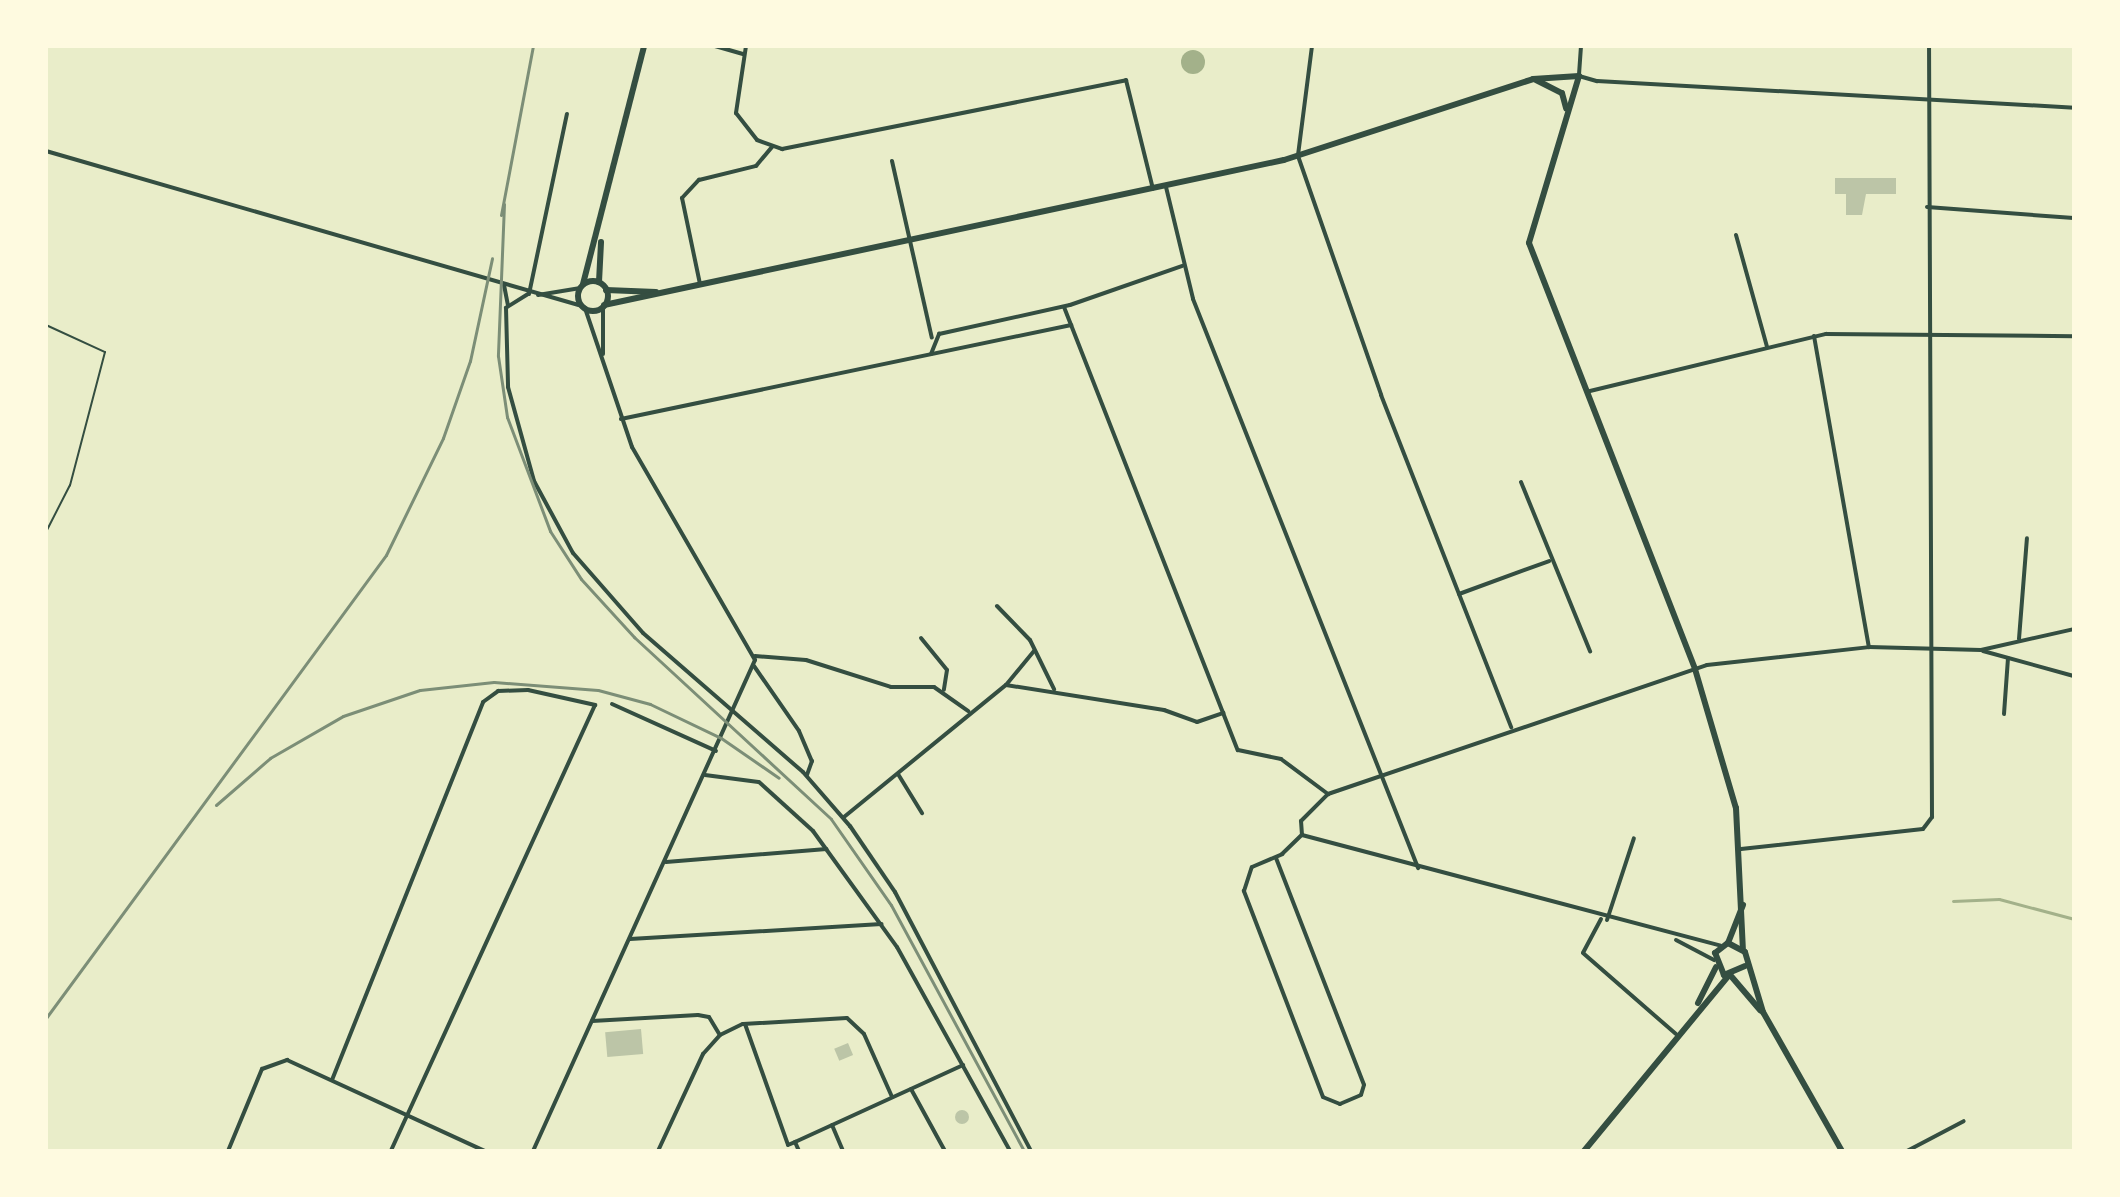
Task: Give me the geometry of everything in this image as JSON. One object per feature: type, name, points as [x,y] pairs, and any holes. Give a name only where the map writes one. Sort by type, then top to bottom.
[{"type":"main road","points":[[644,46],[600,238],[582,286],[584,307],[1166,187],[1298,156],[1533,79],[1579,76],[1566,109],[1529,243],[1590,391],[1695,669],[1741,849],[1745,966],[1763,1012],[1842,1151]]},
{"type":"main road","points":[[1533,79],[1562,93],[1566,109]]},
{"type":"main road","points":[[600,238],[599,282],[606,290],[668,292]]},
{"type":"main road","points":[[582,286],[599,282]]},
{"type":"main road","points":[[604,305],[606,290]]},
{"type":"main road","points":[[1692,1013],[1743,905]]},
{"type":"main road","points":[[1724,945],[1743,949]]},
{"type":"main road","points":[[1715,964],[1763,1012]]},
{"type":"main road","points":[[1584,1151],[1692,1013],[1730,976],[1745,966]]},
{"type":"street","points":[[715,46],[743,54]]},
{"type":"street","points":[[746,46],[736,113],[750,135],[772,147]]},
{"type":"street","points":[[1312,46],[1298,156],[1511,727]]},
{"type":"street","points":[[1581,46],[1579,76],[1650,86],[1930,95],[2074,108]]},
{"type":"street","points":[[1741,849],[1929,824],[1933,644],[1927,332],[1929,46]]},
{"type":"street","points":[[700,285],[682,198],[699,180],[756,166],[772,147],[1126,80],[1153,190]]},
{"type":"street","points":[[529,294],[567,114]]},
{"type":"street","points":[[46,151],[505,284],[529,294],[584,307],[603,356],[621,419],[755,656],[754,666],[717,751],[533,1151]]},
{"type":"street","points":[[892,161],[933,340],[931,354]]},
{"type":"street","points":[[1166,187],[1182,266],[1418,868]]},
{"type":"street","points":[[1927,207],[2074,218]]},
{"type":"street","points":[[1736,235],[1767,347]]},
{"type":"street","points":[[933,340],[1064,307],[1182,266]]},
{"type":"street","points":[[505,284],[508,305],[505,356],[515,421],[559,529],[587,573],[643,633],[807,775],[843,818],[895,892],[1031,1151]]},
{"type":"street","points":[[536,296],[582,286]]},
{"type":"street","points":[[508,305],[529,294]]},
{"type":"street","points":[[603,356],[604,305]]},
{"type":"street","points":[[1064,307],[1238,750],[1281,759],[1328,794]]},
{"type":"street","points":[[621,419],[1071,325]]},
{"type":"street","points":[[1590,391],[1814,336],[1927,332],[2074,336]]},
{"type":"street","points":[[1814,336],[1869,647]]},
{"type":"street","points":[[1521,482],[1549,561],[1590,651]]},
{"type":"street","points":[[2019,639],[2027,538]]},
{"type":"street","points":[[1459,594],[1549,561]]},
{"type":"street","points":[[997,606],[1034,651],[1054,689]]},
{"type":"street","points":[[1981,650],[2074,629]]},
{"type":"street","points":[[921,638],[947,670],[944,690]]},
{"type":"street","points":[[1302,835],[1301,821],[1328,794],[1511,727],[1695,669],[1869,647],[1933,644],[1981,650],[2074,676]]},
{"type":"street","points":[[843,818],[1006,685],[1034,651]]},
{"type":"street","points":[[755,656],[806,660],[891,687],[944,690],[971,711]]},
{"type":"street","points":[[2004,714],[2008,658]]},
{"type":"street","points":[[754,666],[799,731],[812,761],[807,775]]},
{"type":"street","points":[[1006,685],[1054,689],[1197,722],[1223,713]]},
{"type":"street","points":[[332,1080],[483,702],[498,691],[528,690],[595,705],[391,1151]]},
{"type":"street","points":[[612,704],[717,751]]},
{"type":"street","points":[[898,774],[922,813]]},
{"type":"street","points":[[705,775],[767,787],[826,849],[882,924],[1010,1151]]},
{"type":"street","points":[[1302,835],[1670,937],[1724,945]]},
{"type":"street","points":[[1276,858],[1360,1072],[1361,1095],[1334,1105],[1323,1097],[1247,901],[1248,872],[1276,858],[1302,835]]},
{"type":"street","points":[[1607,920],[1634,838]]},
{"type":"street","points":[[666,862],[826,849]]},
{"type":"street","points":[[1601,919],[1583,953],[1676,1034]]},
{"type":"street","points":[[630,939],[882,924]]},
{"type":"street","points":[[1670,937],[1715,964]]},
{"type":"street","points":[[592,1021],[698,1015],[720,1035]]},
{"type":"street","points":[[658,1151],[703,1054],[720,1035],[745,1024],[854,1021],[892,1097]]},
{"type":"street","points":[[745,1024],[788,1145],[786,1151]]},
{"type":"street","points":[[228,1151],[266,1065],[287,1060],[485,1151]]},
{"type":"street","points":[[788,1145],[963,1065]]},
{"type":"street","points":[[911,1089],[945,1151]]},
{"type":"street","points":[[1907,1151],[1964,1121]]},
{"type":"street","points":[[832,1125],[843,1151]]},
{"type":"street","points":[[795,1142],[799,1151]]},
{"type":"path","points":[[46,325],[105,352],[70,485],[46,532]]},
{"type":"shaded area","points":[[1193,50],[1204,57],[1205,62],[1198,73],[1193,74],[1182,67],[1181,62],[1188,51]]},
{"type":"building","points":[[1835,178],[1896,178],[1896,194],[1866,194],[1862,215],[1846,215],[1846,194],[1835,194]]},
{"type":"building","points":[[641,1029],[643,1054],[607,1057],[605,1032]]},
{"type":"building","points":[[848,1043],[853,1055],[839,1061],[834,1049]]},
{"type":"building","points":[[962,1110],[969,1117],[962,1124],[955,1117]]},
{"type":"waterway","points":[[1953,901],[1999,899],[2074,919]]},
{"type":"railway","points":[[501,215],[533,46]]},
{"type":"railway","points":[[504,204],[498,356],[507,417],[550,531],[581,579],[634,637],[831,819],[891,905],[1024,1151]]},
{"type":"railway","points":[[46,1018],[386,555],[443,438],[470,361],[492,258]]},
{"type":"railway","points":[[216,805],[270,758],[343,716],[420,690],[494,682],[598,690],[650,704],[721,738],[779,778]]}]
